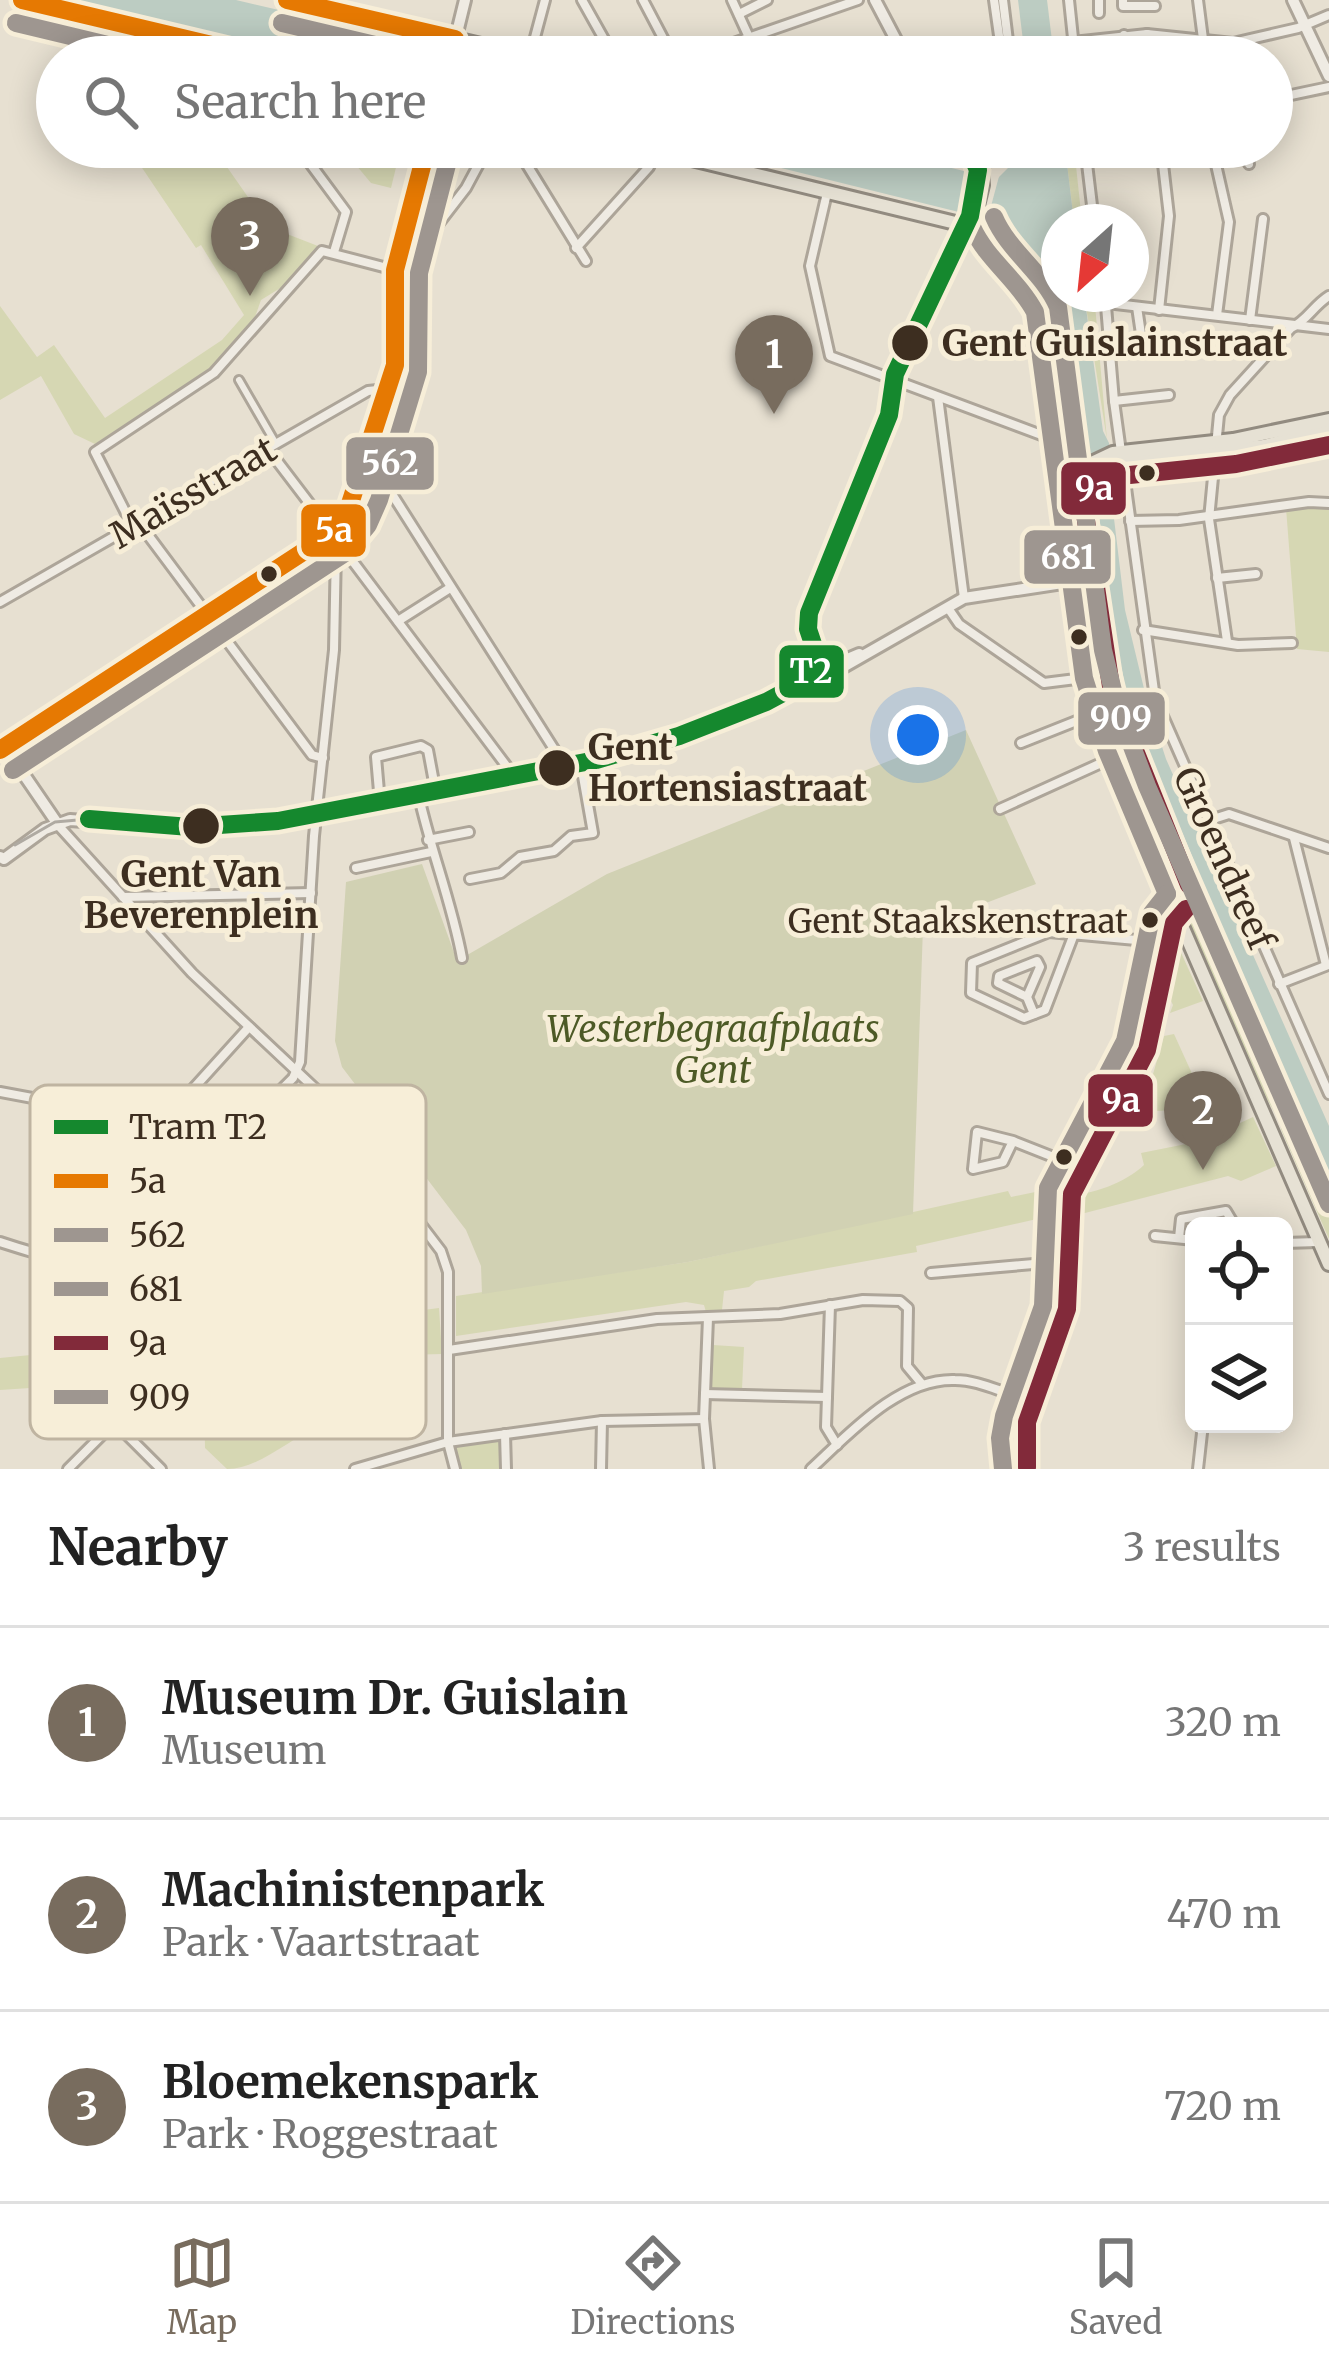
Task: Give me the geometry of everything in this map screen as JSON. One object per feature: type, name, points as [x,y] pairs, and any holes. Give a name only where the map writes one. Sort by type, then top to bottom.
[{"type":"main road","points":[[22,0],[174,36]]},
{"type":"main road","points":[[287,0],[412,36]]},
{"type":"main road","points":[[730,168],[973,222]]},
{"type":"main road","points":[[980,168],[973,222],[979,243],[1033,304],[1061,482],[1069,582],[1094,714],[1329,1264]]},
{"type":"main road","points":[[1061,482],[1117,457],[1215,447],[1329,425]]},
{"type":"street","points":[[456,36],[465,0]]},
{"type":"street","points":[[536,36],[545,0]]},
{"type":"street","points":[[583,0],[603,36]]},
{"type":"street","points":[[643,0],[662,36]]},
{"type":"street","points":[[732,0],[748,34]]},
{"type":"street","points":[[739,14],[767,0]]},
{"type":"street","points":[[743,36],[858,0]]},
{"type":"street","points":[[875,0],[893,36]]},
{"type":"street","points":[[999,0],[1003,36]]},
{"type":"street","points":[[1069,0],[1072,36]]},
{"type":"street","points":[[1099,0],[1099,13]]},
{"type":"street","points":[[1124,0],[1123,6],[1155,7]]},
{"type":"street","points":[[1198,0],[1204,36]]},
{"type":"street","points":[[1293,0],[1328,73]]},
{"type":"street","points":[[1263,36],[1329,15]]},
{"type":"street","points":[[1117,36],[1169,36]]},
{"type":"street","points":[[1293,95],[1329,87]]},
{"type":"street","points":[[314,168],[346,212],[334,252]]},
{"type":"street","points":[[311,1085],[192,973],[57,823],[2,749],[332,533],[352,504],[394,365],[395,270],[421,168]]},
{"type":"street","points":[[399,250],[419,249],[477,168]]},
{"type":"street","points":[[528,168],[586,261]]},
{"type":"street","points":[[576,248],[648,168]]},
{"type":"street","points":[[1088,168],[1092,204]]},
{"type":"street","points":[[1159,310],[1169,216],[1163,168]]},
{"type":"street","points":[[1216,168],[1228,222],[1217,315]]},
{"type":"street","points":[[827,191],[809,266],[830,356],[1052,439]]},
{"type":"street","points":[[1250,320],[1263,219]]},
{"type":"street","points":[[323,758],[312,755],[126,514],[96,458],[96,449],[202,383],[322,250],[395,270]]},
{"type":"street","points":[[1227,641],[1210,514],[1223,405],[1329,296]]},
{"type":"street","points":[[1149,309],[1329,329]]},
{"type":"street","name":"Groendreef","points":[[1107,312],[1117,457],[1155,698],[1329,1094]]},
{"type":"street","points":[[1138,312],[1142,341]]},
{"type":"street","name":"Maïsstraat","points":[[0,602],[368,391],[387,389],[410,377]]},
{"type":"street","points":[[239,380],[272,447],[332,533],[336,548],[334,650],[297,1069],[282,1085]]},
{"type":"street","points":[[1114,401],[1169,395]]},
{"type":"street","points":[[938,397],[964,598]]},
{"type":"street","points":[[365,465],[377,472],[566,768]]},
{"type":"street","points":[[1130,521],[1329,503]]},
{"type":"street","points":[[336,548],[348,555],[512,779]]},
{"type":"street","points":[[1217,578],[1256,574]]},
{"type":"street","points":[[1,861],[57,823],[83,820],[206,828],[316,817],[581,765],[693,733],[817,682],[964,598],[1069,582]]},
{"type":"street","points":[[398,621],[450,588]]},
{"type":"street","points":[[948,608],[959,624],[1044,682],[1084,678]]},
{"type":"street","points":[[1143,630],[1238,645],[1292,643]]},
{"type":"street","points":[[1021,743],[1094,714]]},
{"type":"street","points":[[380,804],[374,763],[381,754],[425,747],[436,793]]},
{"type":"street","points":[[1000,809],[1110,759]]},
{"type":"street","points":[[470,879],[501,873],[520,857],[554,851],[571,836],[593,833],[581,765]]},
{"type":"street","points":[[419,796],[462,958]]},
{"type":"street","points":[[1207,821],[1229,814],[1329,848]]},
{"type":"street","points":[[428,840],[469,832]]},
{"type":"street","points":[[1280,984],[1328,965],[1294,838]]},
{"type":"street","points":[[356,868],[431,852]]},
{"type":"street","points":[[123,897],[311,892]]},
{"type":"street","points":[[1003,1469],[1000,1438],[1010,1394],[1043,1306],[1050,1182],[1121,1049],[1152,913],[1167,894]]},
{"type":"street","points":[[1074,934],[1045,1010],[1024,1018],[971,993],[973,963],[1049,932],[1074,934],[1147,941]]},
{"type":"street","points":[[1028,997],[998,983],[999,976],[1037,961],[1040,967],[1028,997],[1034,1014]]},
{"type":"street","points":[[196,1085],[249,1027]]},
{"type":"street","points":[[0,1092],[30,1098]]},
{"type":"street","points":[[1013,1141],[1003,1162],[973,1169],[977,1132],[1013,1141],[1061,1160]]},
{"type":"street","points":[[1188,1217],[1226,1211],[1229,1217]]},
{"type":"street","points":[[1179,1238],[1185,1218]]},
{"type":"street","points":[[426,1232],[447,1264],[448,1442],[455,1469]]},
{"type":"street","points":[[1155,1236],[1185,1239]]},
{"type":"street","points":[[0,1242],[30,1252]]},
{"type":"street","points":[[1293,1243],[1319,1242]]},
{"type":"street","points":[[931,1274],[1045,1263]]},
{"type":"street","points":[[448,1350],[657,1318],[780,1314],[900,1301],[908,1308],[908,1366],[922,1384]]},
{"type":"street","points":[[830,1305],[826,1427],[837,1445]]},
{"type":"street","points":[[708,1318],[704,1419],[709,1469]]},
{"type":"street","points":[[812,1469],[869,1418],[922,1384],[958,1379],[1010,1394]]},
{"type":"street","points":[[705,1394],[826,1397]]},
{"type":"street","points":[[355,1469],[448,1442],[602,1421],[704,1419]]},
{"type":"street","points":[[601,1469],[602,1421]]},
{"type":"street","points":[[1198,1469],[1202,1433]]},
{"type":"street","points":[[505,1434],[506,1469]]},
{"type":"street","points":[[68,1469],[98,1439]]},
{"type":"street","points":[[132,1439],[161,1469]]},
{"type":"green space","points":[[142,168],[228,168],[269,227],[318,246],[282,287],[261,300],[255,317],[210,370],[95,444],[74,434],[41,376],[0,400],[0,306],[37,357],[54,345],[105,418],[222,340],[244,315],[201,245],[196,248]]},
{"type":"green space","points":[[358,168],[396,168],[391,188],[371,183]]},
{"type":"green space","points":[[1068,168],[1076,168],[1080,204],[1072,204]]},
{"type":"green space","points":[[987,219],[1030,255],[1041,273],[1041,296],[997,243]]},
{"type":"green space","points":[[1087,312],[1096,312],[1107,440]]},
{"type":"green space","points":[[1070,498],[1073,504],[1093,676]]},
{"type":"green space","points":[[1286,508],[1329,508],[1329,652],[1297,649]]},
{"type":"green space","points":[[1090,610],[1116,723],[1288,1113],[1276,1115],[1267,1099],[1119,760],[1102,707]]},
{"type":"green space","name":"Westerbegraafplaats Gent","points":[[966,730],[1036,884],[923,927],[913,1214],[688,1262],[482,1294],[481,1266],[466,1230],[426,1177],[426,1085],[356,1085],[342,1067],[335,1041],[346,882],[422,864],[456,958],[462,958],[607,874]]},
{"type":"green space","points":[[1163,913],[1203,1001],[1170,1013],[1173,1005],[1163,984],[1165,977],[1150,971],[1159,914]]},
{"type":"green space","points":[[1174,1034],[1194,1078],[1187,1109],[1142,1112],[1164,1036]]},
{"type":"green space","points":[[1253,1117],[1276,1166],[1241,1181],[1228,1176],[1054,1221],[1058,1195],[1104,1188],[1144,1165],[1141,1153],[1201,1141]]},
{"type":"green space","points":[[1290,1119],[1329,1205],[1329,1239],[1281,1129],[1281,1121]]},
{"type":"green space","points":[[1008,1191],[1011,1197],[1040,1191],[1037,1219],[916,1246],[917,1252],[756,1281],[749,1287],[724,1291],[722,1310],[706,1312],[704,1305],[686,1302],[456,1336],[456,1296],[688,1262]]},
{"type":"green space","points":[[439,1308],[442,1354],[426,1354],[426,1310]]},
{"type":"green space","points":[[713,1345],[744,1347],[742,1389],[709,1388]]},
{"type":"green space","points":[[30,1355],[30,1388],[0,1390],[0,1358]]},
{"type":"green space","points":[[205,1439],[296,1439],[239,1468],[227,1469],[205,1448]]},
{"type":"green space","points":[[499,1441],[502,1469],[460,1469],[454,1446]]},
{"type":"shaded area","points":[[72,0],[236,0],[391,36],[227,36]]},
{"type":"shaded area","points":[[1018,0],[1047,0],[1051,36],[1022,36]]},
{"type":"shaded area","points":[[781,168],[952,168],[997,179],[1008,168],[1068,168],[1072,204],[1041,204],[1041,270],[1015,237],[987,219]]},
{"type":"shaded area","points":[[1054,312],[1086,312],[1103,431],[1109,443],[1125,610],[1147,701],[1166,759],[1329,1126],[1329,1205],[1116,723],[1103,681],[1077,503],[1070,483]]},
{"type":"pier","points":[[968,168],[997,173],[1001,169],[987,221],[961,213],[971,177]]},
{"type":"tram line","name":"T2","points":[[89,819],[190,827],[278,821],[596,760],[679,736],[766,702],[807,680],[818,659],[808,629],[809,613],[889,415],[895,374],[970,216],[977,168]]},
{"type":"tram line","points":[[15,845],[55,822],[89,819]]},
{"type":"tram line","points":[[149,829],[202,830]]},
{"type":"transit line","name":"5a","points":[[22,0],[174,36]]},
{"type":"transit line","name":"5a","points":[[287,0],[442,36]]},
{"type":"transit line","name":"562","points":[[16,23],[70,36]]},
{"type":"transit line","name":"562","points":[[282,23],[337,36]]},
{"type":"transit line","name":"5a","points":[[0,750],[332,533],[347,513],[395,365],[395,270],[422,168]]},
{"type":"transit line","name":"562","points":[[13,770],[345,553],[368,525],[418,372],[419,273],[446,168]]},
{"type":"transit line","name":"909","points":[[994,217],[1058,307],[1103,650],[1117,707],[1329,1204]]},
{"type":"transit line","name":"681","points":[[972,227],[1035,312],[1084,678],[1107,751],[1167,894]]},
{"type":"transit line","name":"9a","points":[[1189,885],[1112,693],[1082,494],[1120,476],[1236,464],[1329,445]]},
{"type":"transit line","name":"681","points":[[1003,1469],[1004,1416],[1043,1306],[1048,1188],[1125,1041],[1152,913],[1167,894]]},
{"type":"transit line","name":"9a","points":[[1027,1467],[1027,1422],[1067,1309],[1072,1194],[1147,1050],[1174,923],[1186,909]]},
{"type":"place","name":"Bloemekenspark","points":[[250,296]]},
{"type":"place","name":"Gent Guislainstraat","points":[[910,343]]},
{"type":"place","name":"Museum Dr. Guislain","points":[[774,414]]},
{"type":"place","name":"Gent Hortensiastraat","points":[[557,768]]},
{"type":"place","name":"Gent Van Beverenplein","points":[[201,826]]},
{"type":"place","name":"Gent Staakskenstraat","points":[[1150,920]]},
{"type":"place","name":"Machinistenpark","points":[[1203,1170]]}]
